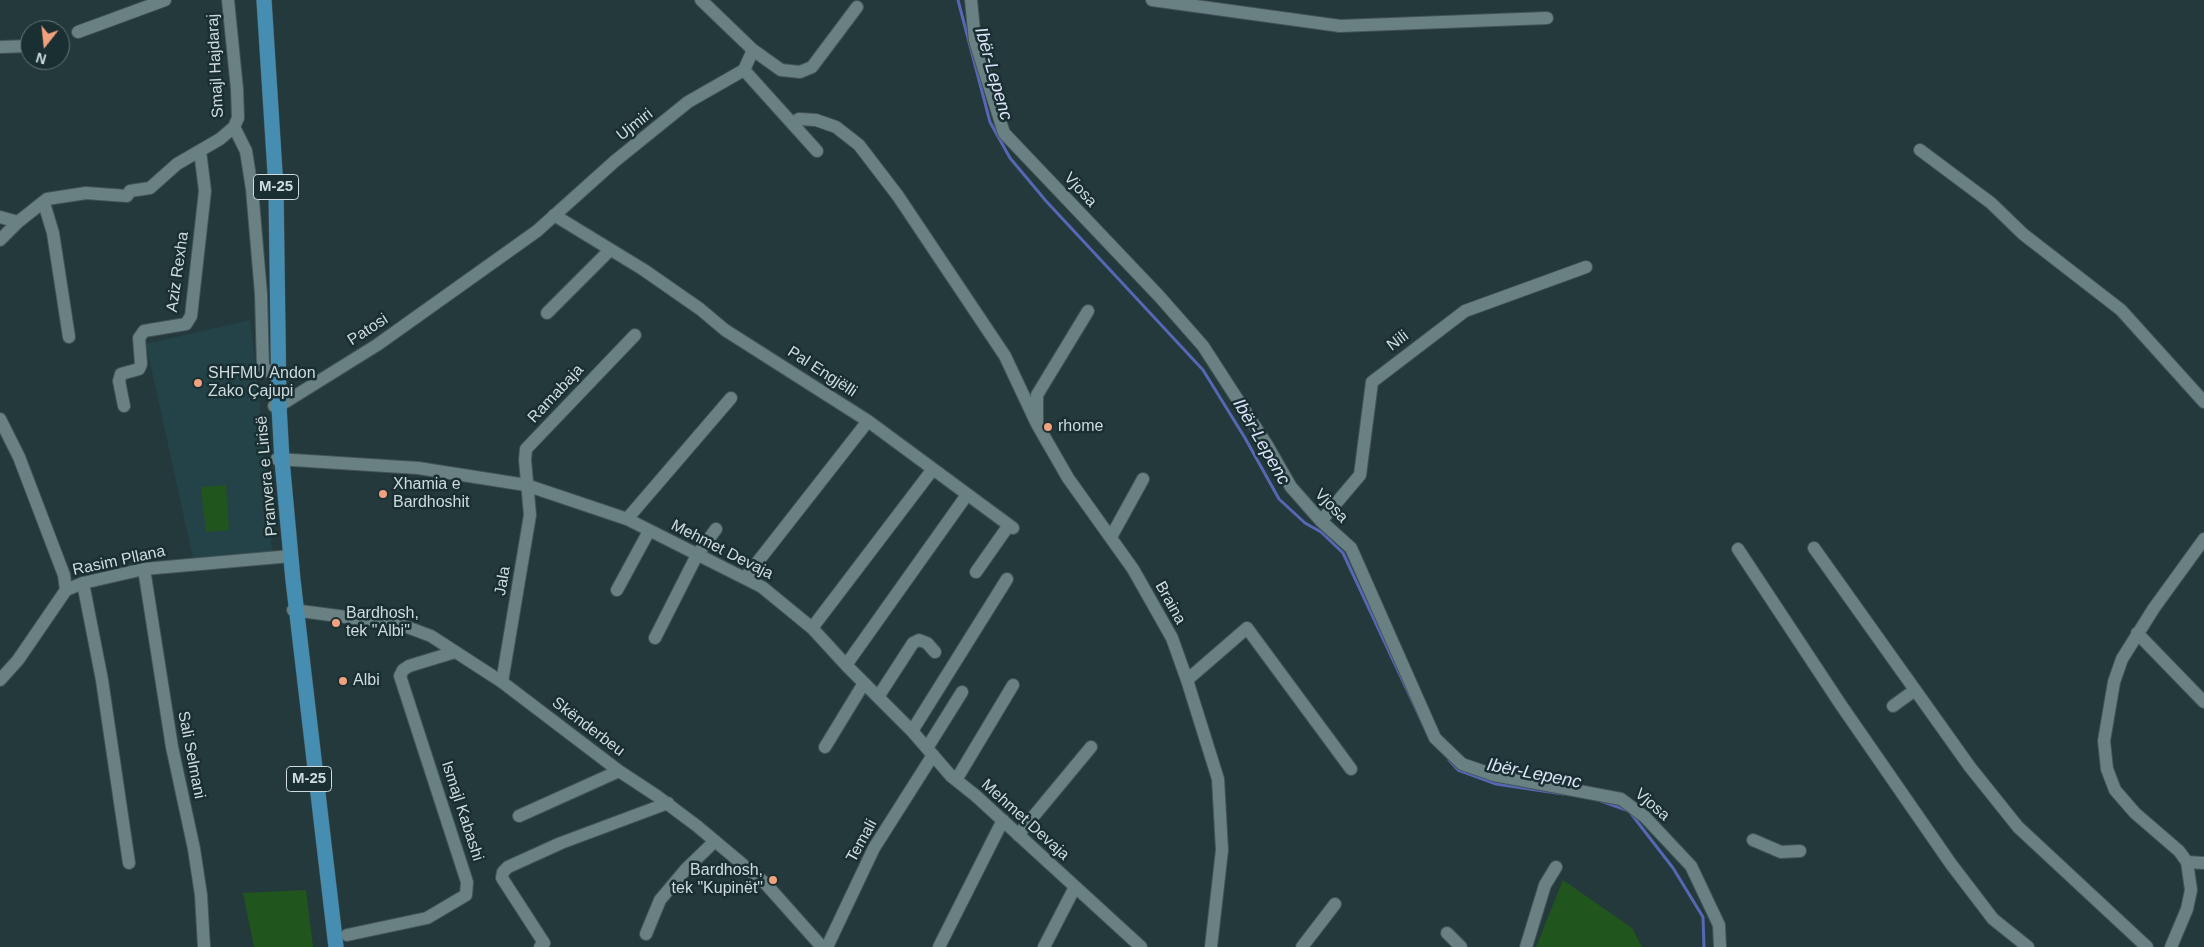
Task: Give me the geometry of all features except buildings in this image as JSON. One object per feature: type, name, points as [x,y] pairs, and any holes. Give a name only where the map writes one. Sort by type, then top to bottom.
[{"type":"main road","name":"Pranvera e Lirisë","points":[[258,0],[269,146],[274,375],[279,460],[295,610],[336,947]]},
{"type":"main road","name":"Pranvera e Lirisë","points":[[264,0],[274,136],[278,231],[276,406]]},
{"type":"main road","name":"Pranvera e Lirisë","points":[[295,610],[326,947]]},
{"type":"street","points":[[78,32],[165,0]]},
{"type":"street","name":"Smajl Hajdaraj","points":[[0,240],[18,222],[48,199],[86,193],[127,196],[130,192],[150,188],[177,164],[220,139],[234,127],[238,118],[237,89],[228,0]]},
{"type":"street","points":[[701,0],[753,50],[781,70],[800,72],[812,67],[857,7]]},
{"type":"street","name":"Vjosa","points":[[971,0],[975,40],[1004,133],[1159,296],[1203,346],[1267,445],[1291,487],[1321,521],[1351,548],[1435,738],[1462,764],[1494,775],[1622,799],[1645,817],[1690,866],[1718,925],[1720,947]]},
{"type":"street","points":[[1152,0],[1340,26],[1547,18]]},
{"type":"street","points":[[0,47],[20,46]]},
{"type":"street","points":[[753,50],[744,70],[817,151]]},
{"type":"street","name":"Ujmiri","points":[[554,216],[615,161],[688,102],[744,70]]},
{"type":"street","points":[[792,123],[799,119],[816,120],[836,127],[859,145],[898,196],[1005,356],[1037,424]]},
{"type":"street","points":[[234,127],[246,151],[252,189],[261,294],[263,367],[274,375]]},
{"type":"street","points":[[1920,150],[1991,203],[2023,234],[2121,310],[2204,402]]},
{"type":"street","name":"Aziz Rexha","points":[[124,406],[119,381],[121,374],[139,369],[141,364],[139,338],[144,330],[186,324],[191,316],[205,191],[200,151]]},
{"type":"street","points":[[44,203],[53,233],[69,337]]},
{"type":"street","name":"Patosi","points":[[276,406],[377,345],[538,231],[554,216]]},
{"type":"street","name":"Pal Engjëlli","points":[[554,216],[609,251],[644,270],[725,330],[868,421],[1011,526],[976,572]]},
{"type":"street","points":[[0,217],[18,222]]},
{"type":"street","points":[[547,313],[609,251]]},
{"type":"street","name":"Nili","points":[[1321,521],[1360,475],[1372,382],[1465,310],[1586,267]]},
{"type":"street","name":"Braina","points":[[1088,312],[1037,395],[1037,424],[1068,478],[1133,568],[1172,638],[1187,680],[1218,779],[1222,850],[1211,947]]},
{"type":"street","name":"Ramabaja","points":[[526,485],[526,449],[634,335]]},
{"type":"street","points":[[627,519],[731,398]]},
{"type":"street","points":[[0,419],[19,457],[64,575],[66,590]]},
{"type":"street","points":[[745,578],[868,421]]},
{"type":"street","name":"Mehmet Devaja","points":[[279,460],[418,468],[526,485],[627,519],[745,578],[779,600],[812,628],[846,665],[912,730],[956,780],[1141,947]]},
{"type":"street","points":[[812,628],[934,469]]},
{"type":"street","points":[[1111,537],[1143,479]]},
{"type":"street","name":"Jala","points":[[502,682],[530,515],[526,485]]},
{"type":"street","points":[[846,665],[964,499]]},
{"type":"street","points":[[655,638],[697,555],[716,529]]},
{"type":"street","points":[[617,590],[649,531]]},
{"type":"street","points":[[2171,947],[2187,909],[2191,890],[2187,862],[2179,851],[2124,801],[2115,790],[2107,769],[2104,741],[2114,682],[2122,659],[2137,633],[2204,539]]},
{"type":"street","points":[[1814,548],[1970,766],[2018,826],[2147,947]]},
{"type":"street","points":[[1738,549],[1841,706],[1951,864],[1994,919],[2028,947]]},
{"type":"street","name":"Rasim Pllana","points":[[0,680],[18,660],[66,590],[144,569],[289,557]]},
{"type":"street","name":"Sali Selmani","points":[[144,569],[172,747],[194,849],[201,895],[204,947]]},
{"type":"street","points":[[912,730],[1007,579]]},
{"type":"street","points":[[83,584],[102,680],[129,863]]},
{"type":"street","name":"Skënderbeu","points":[[295,610],[399,624],[430,636],[502,682],[619,771],[668,803],[715,841],[765,883],[822,947]]},
{"type":"street","points":[[1187,680],[1247,628],[1352,769]]},
{"type":"street","points":[[2137,633],[2204,702]]},
{"type":"street","points":[[878,697],[913,643],[919,640],[936,652]]},
{"type":"street","name":"Ismajl Kabashi","points":[[347,935],[427,918],[466,895],[467,882],[400,676],[403,670],[409,666],[455,652]]},
{"type":"street","points":[[826,747],[864,683]]},
{"type":"street","points":[[956,780],[1013,685]]},
{"type":"street","points":[[1893,706],[1915,690]]},
{"type":"street","name":"Temali","points":[[827,947],[874,848],[962,692]]},
{"type":"street","points":[[1018,835],[1091,747]]},
{"type":"street","points":[[519,816],[619,771]]},
{"type":"street","points":[[540,947],[544,943],[502,878],[503,872],[508,867],[561,843],[668,803]]},
{"type":"street","points":[[939,947],[1002,820]]},
{"type":"street","points":[[1753,840],[1781,852],[1800,851]]},
{"type":"street","points":[[646,934],[660,900],[715,841]]},
{"type":"street","points":[[2187,862],[2204,863]]},
{"type":"street","points":[[1526,947],[1545,885],[1556,867]]},
{"type":"street","points":[[1044,947],[1074,887]]},
{"type":"street","points":[[1302,947],[1335,904]]},
{"type":"street","points":[[1447,933],[1462,947]]},
{"type":"shaded area","points":[[250,320],[264,444],[272,553],[193,558],[146,344]]},
{"type":"green space","points":[[226,485],[229,530],[206,532],[201,487]]},
{"type":"green space","points":[[1563,880],[1632,928],[1642,947],[1536,947]]},
{"type":"green space","points":[[306,890],[313,947],[254,947],[243,893]]},
{"type":"waterway","name":"Ibër-Lepenc","points":[[958,0],[990,122],[1010,158],[1046,201],[1203,370],[1245,438],[1279,499],[1305,523],[1321,532],[1343,553],[1430,739]]},
{"type":"waterway","name":"Ibër-Lepenc","points":[[1449,760],[1458,770],[1496,784],[1563,794]]},
{"type":"waterway","name":"Ibër-Lepenc","points":[[1601,801],[1629,811],[1673,868],[1703,917],[1704,947]]},
{"type":"place","name":"SHFMU Andon Zako Çajupi","points":[[198,383]]},
{"type":"place","name":"rhome","points":[[1048,427]]},
{"type":"place","name":"Xhamia e Bardhoshit","points":[[383,494]]},
{"type":"place","name":"Bardhosh, tek \"Albi\"","points":[[336,623]]},
{"type":"place","name":"Albi","points":[[343,681]]},
{"type":"place","name":"Bardhosh, tek \"Kupinët\"","points":[[773,880]]}]
